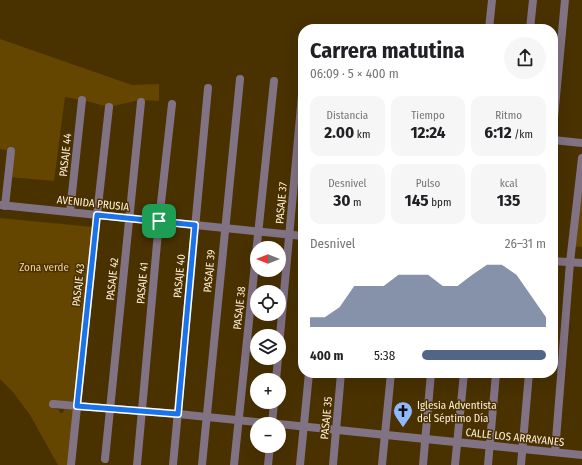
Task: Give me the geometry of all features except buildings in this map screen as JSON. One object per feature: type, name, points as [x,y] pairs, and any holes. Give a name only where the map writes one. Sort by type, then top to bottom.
[{"type":"street","points":[[490,24],[492,0]]},
{"type":"street","points":[[531,24],[533,0]]},
{"type":"street","points":[[558,75],[565,0]]},
{"type":"street","name":"PASAJE 39","points":[[202,465],[240,79]]},
{"type":"street","name":"PASAJE 38","points":[[234,465],[274,81]]},
{"type":"street","name":"PASAJE 40","points":[[173,465],[208,88]]},
{"type":"street","name":"PASAJE 44","points":[[70,212],[82,100]]},
{"type":"street","name":"PASAJE 42","points":[[105,459],[141,102]]},
{"type":"street","name":"PASAJE 41","points":[[137,465],[159,221],[172,104]]},
{"type":"street","name":"PASAJE 43","points":[[71,465],[109,107]]},
{"type":"street","name":"PASAJE 37","points":[[281,329],[298,138]]},
{"type":"street","points":[[558,141],[582,143]]},
{"type":"street","points":[[3,205],[11,150]]},
{"type":"street","points":[[555,452],[570,262],[582,158]]},
{"type":"street","name":"AVENIDA PRUSIA","points":[[3,205],[298,235]]},
{"type":"street","points":[[558,261],[582,263]]},
{"type":"street","points":[[300,465],[309,378]]},
{"type":"street","name":"PASAJE 35","points":[[333,465],[341,378]]},
{"type":"street","points":[[382,465],[391,378]]},
{"type":"street","points":[[423,465],[431,378]]},
{"type":"street","points":[[455,465],[463,378]]},
{"type":"street","points":[[488,465],[496,378]]},
{"type":"street","points":[[521,465],[529,378]]},
{"type":"street","points":[[53,404],[142,410],[250,421]]},
{"type":"street","name":"CALLE LOS ARRAYANES","points":[[286,425],[582,455]]},
{"type":"street","points":[[268,465],[269,453]]},
{"type":"green space","points":[[0,39],[132,85],[159,84],[159,101],[140,100],[109,107],[65,97],[54,181],[9,177],[11,151],[0,149]]},
{"type":"green space","points":[[582,158],[582,247],[572,246]]},
{"type":"green space","name":"Zona verde","points":[[0,218],[93,227],[75,401],[53,401],[53,408],[59,410],[60,413],[63,413],[64,409],[76,410],[70,465],[58,465],[30,415],[13,392],[0,379]]},
{"type":"place","name":"Iglesia Adventista del Séptimo Día","points":[[403,428]]},
{"type":"route","points":[[97,215],[159,221],[195,225],[178,414],[77,406],[97,215]]}]
